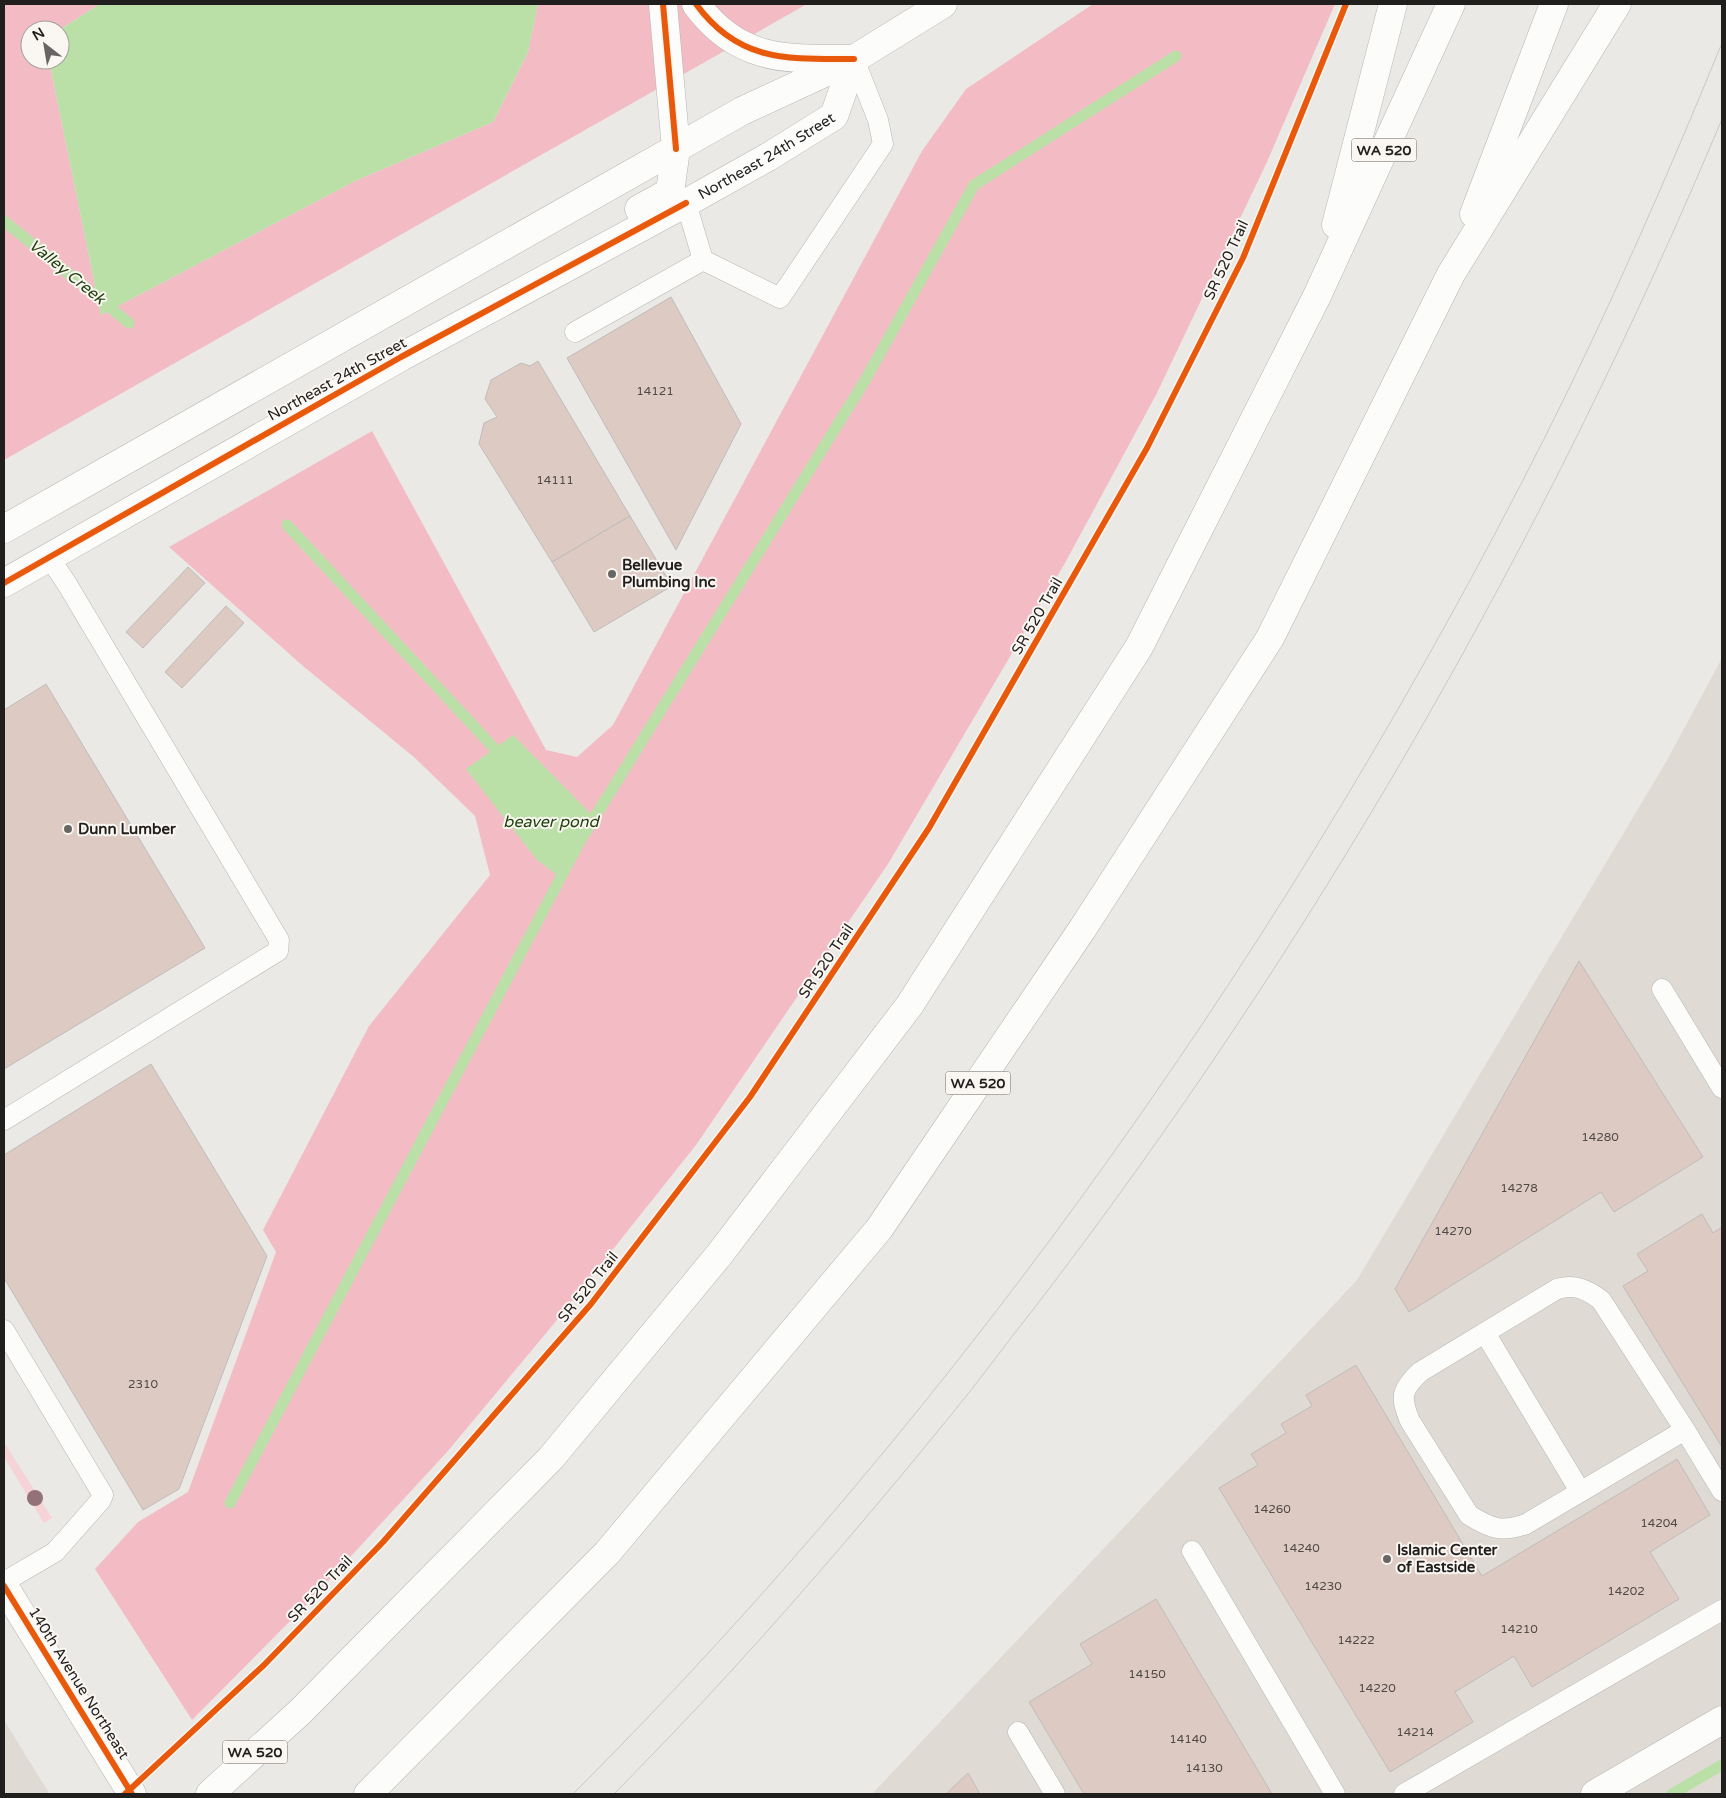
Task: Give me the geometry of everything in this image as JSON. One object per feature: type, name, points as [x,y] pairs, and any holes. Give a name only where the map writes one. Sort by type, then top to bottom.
[{"type":"main road","points":[[509,299],[525,275],[670,192],[676,149],[664,4]]},
{"type":"main road","points":[[696,4],[723,33],[740,44],[759,52],[793,59],[854,59]]},
{"type":"main road","points":[[4,529],[752,106],[854,59],[942,4]]},
{"type":"main road","points":[[1317,296],[1393,4]]},
{"type":"main road","name":"WA 520","points":[[210,1794],[301,1711],[551,1458],[718,1255],[909,1006],[1139,647],[1317,296],[1451,4]]},
{"type":"main road","name":"WA 520","points":[[368,1794],[607,1553],[879,1229],[1084,928],[1270,638],[1451,274],[1554,4]]},
{"type":"main road","points":[[1451,274],[1617,4]]},
{"type":"main road","name":"Northeast 24th Street","points":[[4,583],[264,434],[768,157],[834,116],[854,59]]},
{"type":"main road","name":"140th Avenue Northeast","points":[[4,1586],[132,1794]]},
{"type":"main road","points":[[1595,1794],[1722,1720]]},
{"type":"lane","points":[[686,203],[703,260],[780,298],[883,144],[878,120],[854,59]]},
{"type":"lane","points":[[575,332],[703,260]]},
{"type":"lane","points":[[4,1120],[278,951],[279,940],[67,584],[49,557]]},
{"type":"lane","points":[[1662,989],[1722,1088]]},
{"type":"lane","points":[[1685,1430],[1526,1524],[1513,1529],[1500,1529],[1484,1524],[1469,1514],[1410,1421],[1405,1410],[1403,1394],[1410,1382],[1420,1372],[1557,1289],[1568,1286],[1580,1288],[1601,1300],[1685,1430],[1722,1491]]},
{"type":"lane","points":[[4,1330],[103,1495],[101,1500],[55,1552],[4,1582]]},
{"type":"lane","points":[[1485,1333],[1580,1492]]},
{"type":"lane","points":[[1192,1551],[1335,1794]]},
{"type":"lane","points":[[1404,1794],[1722,1610]]},
{"type":"lane","points":[[1018,1732],[1055,1794]]},
{"type":"shaded area","points":[[4,4],[100,4],[70,23],[70,20],[20,20],[20,70],[51,70],[101,315],[355,181],[493,122],[528,52],[538,4],[807,4],[4,460]]},
{"type":"shaded area","points":[[1093,4],[1335,4],[1267,162],[1156,395],[1065,563],[888,864],[696,1145],[552,1326],[447,1452],[306,1605],[192,1720],[95,1569],[138,1522],[188,1492],[276,1252],[263,1230],[369,1026],[490,875],[475,816],[415,758],[303,666],[169,547],[372,431],[546,750],[577,757],[613,725],[922,151],[966,89]]},
{"type":"shaded area","points":[[1722,658],[1722,1794],[872,1794],[1357,1280],[1666,762]]},
{"type":"shaded area","points":[[4,1442],[52,1518],[44,1523],[4,1457]]},
{"type":"shaded area","points":[[4,1720],[49,1793],[4,1794]]},
{"type":"water","points":[[100,4],[538,4],[528,52],[493,122],[355,181],[101,315],[51,70],[70,70],[70,23]]},
{"type":"water","name":"beaver pond","points":[[513,735],[595,818],[580,841],[561,878],[537,860],[466,769]]},
{"type":"building","points":[[671,297],[741,424],[676,550],[567,358]]},
{"type":"building","points":[[538,361],[630,516],[552,562],[479,444],[484,423],[497,417],[485,399],[491,380],[521,363],[530,366]]},
{"type":"building","name":"Bellevue Plumbing Inc","points":[[630,516],[672,586],[594,632],[552,562]]},
{"type":"building","points":[[188,567],[205,583],[143,648],[126,632]]},
{"type":"building","points":[[226,606],[244,623],[182,688],[165,672]]},
{"type":"building","name":"Dunn Lumber","points":[[46,684],[205,948],[4,1069],[4,710]]},
{"type":"building","points":[[1579,961],[1703,1157],[1614,1212],[1601,1192],[1409,1312],[1395,1289]]},
{"type":"building","points":[[151,1064],[267,1256],[179,1489],[143,1510],[4,1278],[4,1155]]},
{"type":"building","points":[[1702,1214],[1713,1233],[1722,1227],[1722,1447],[1623,1286],[1648,1271],[1637,1254]]},
{"type":"building","points":[[1356,1365],[1482,1576],[1677,1459],[1710,1515],[1650,1552],[1679,1599],[1532,1687],[1514,1656],[1455,1692],[1473,1722],[1390,1772],[1219,1488],[1258,1465],[1251,1454],[1286,1433],[1281,1424],[1312,1406],[1306,1395]]},
{"type":"building","points":[[1156,1599],[1272,1794],[1084,1794],[1029,1702],[1092,1664],[1080,1644]]},
{"type":"building","points":[[968,1773],[980,1794],[946,1794]]},
{"type":"waterway","points":[[580,841],[864,382],[974,185],[1176,56]]},
{"type":"waterway","name":"Valley Creek","points":[[4,221],[129,323]]},
{"type":"waterway","points":[[287,525],[505,760]]},
{"type":"waterway","points":[[230,1503],[580,841],[570,830]]},
{"type":"waterway","points":[[1672,1794],[1722,1765]]},
{"type":"tram line","points":[[573,1794],[717,1643],[855,1486],[987,1323],[1112,1155],[1230,982],[1342,805],[1446,624],[1544,439],[1592,342],[1637,243],[1722,43]]},
{"type":"tram line","points":[[614,1794],[704,1701],[789,1607],[871,1512],[961,1402],[1032,1311],[1135,1172],[1233,1030],[1327,885],[1416,737],[1500,586],[1579,433],[1653,277],[1722,119]]},
{"type":"cycle path","points":[[663,4],[676,149]]},
{"type":"cycle path","points":[[696,4],[712,23],[730,37],[748,47],[767,54],[808,59],[854,59]]},
{"type":"cycle path","name":"SR 520 Trail","points":[[125,1794],[264,1665],[383,1542],[591,1304],[750,1097],[929,828],[1147,448],[1243,258],[1346,4]]},
{"type":"cycle path","points":[[4,583],[401,357],[686,203]]},
{"type":"cycle path","points":[[4,1586],[132,1794]]},
{"type":"place","name":"Bellevue Plumbing Inc","points":[[612,574]]},
{"type":"place","name":"Dunn Lumber","points":[[68,829]]},
{"type":"place","name":"Islamic Center of Eastside","points":[[1387,1559]]}]
